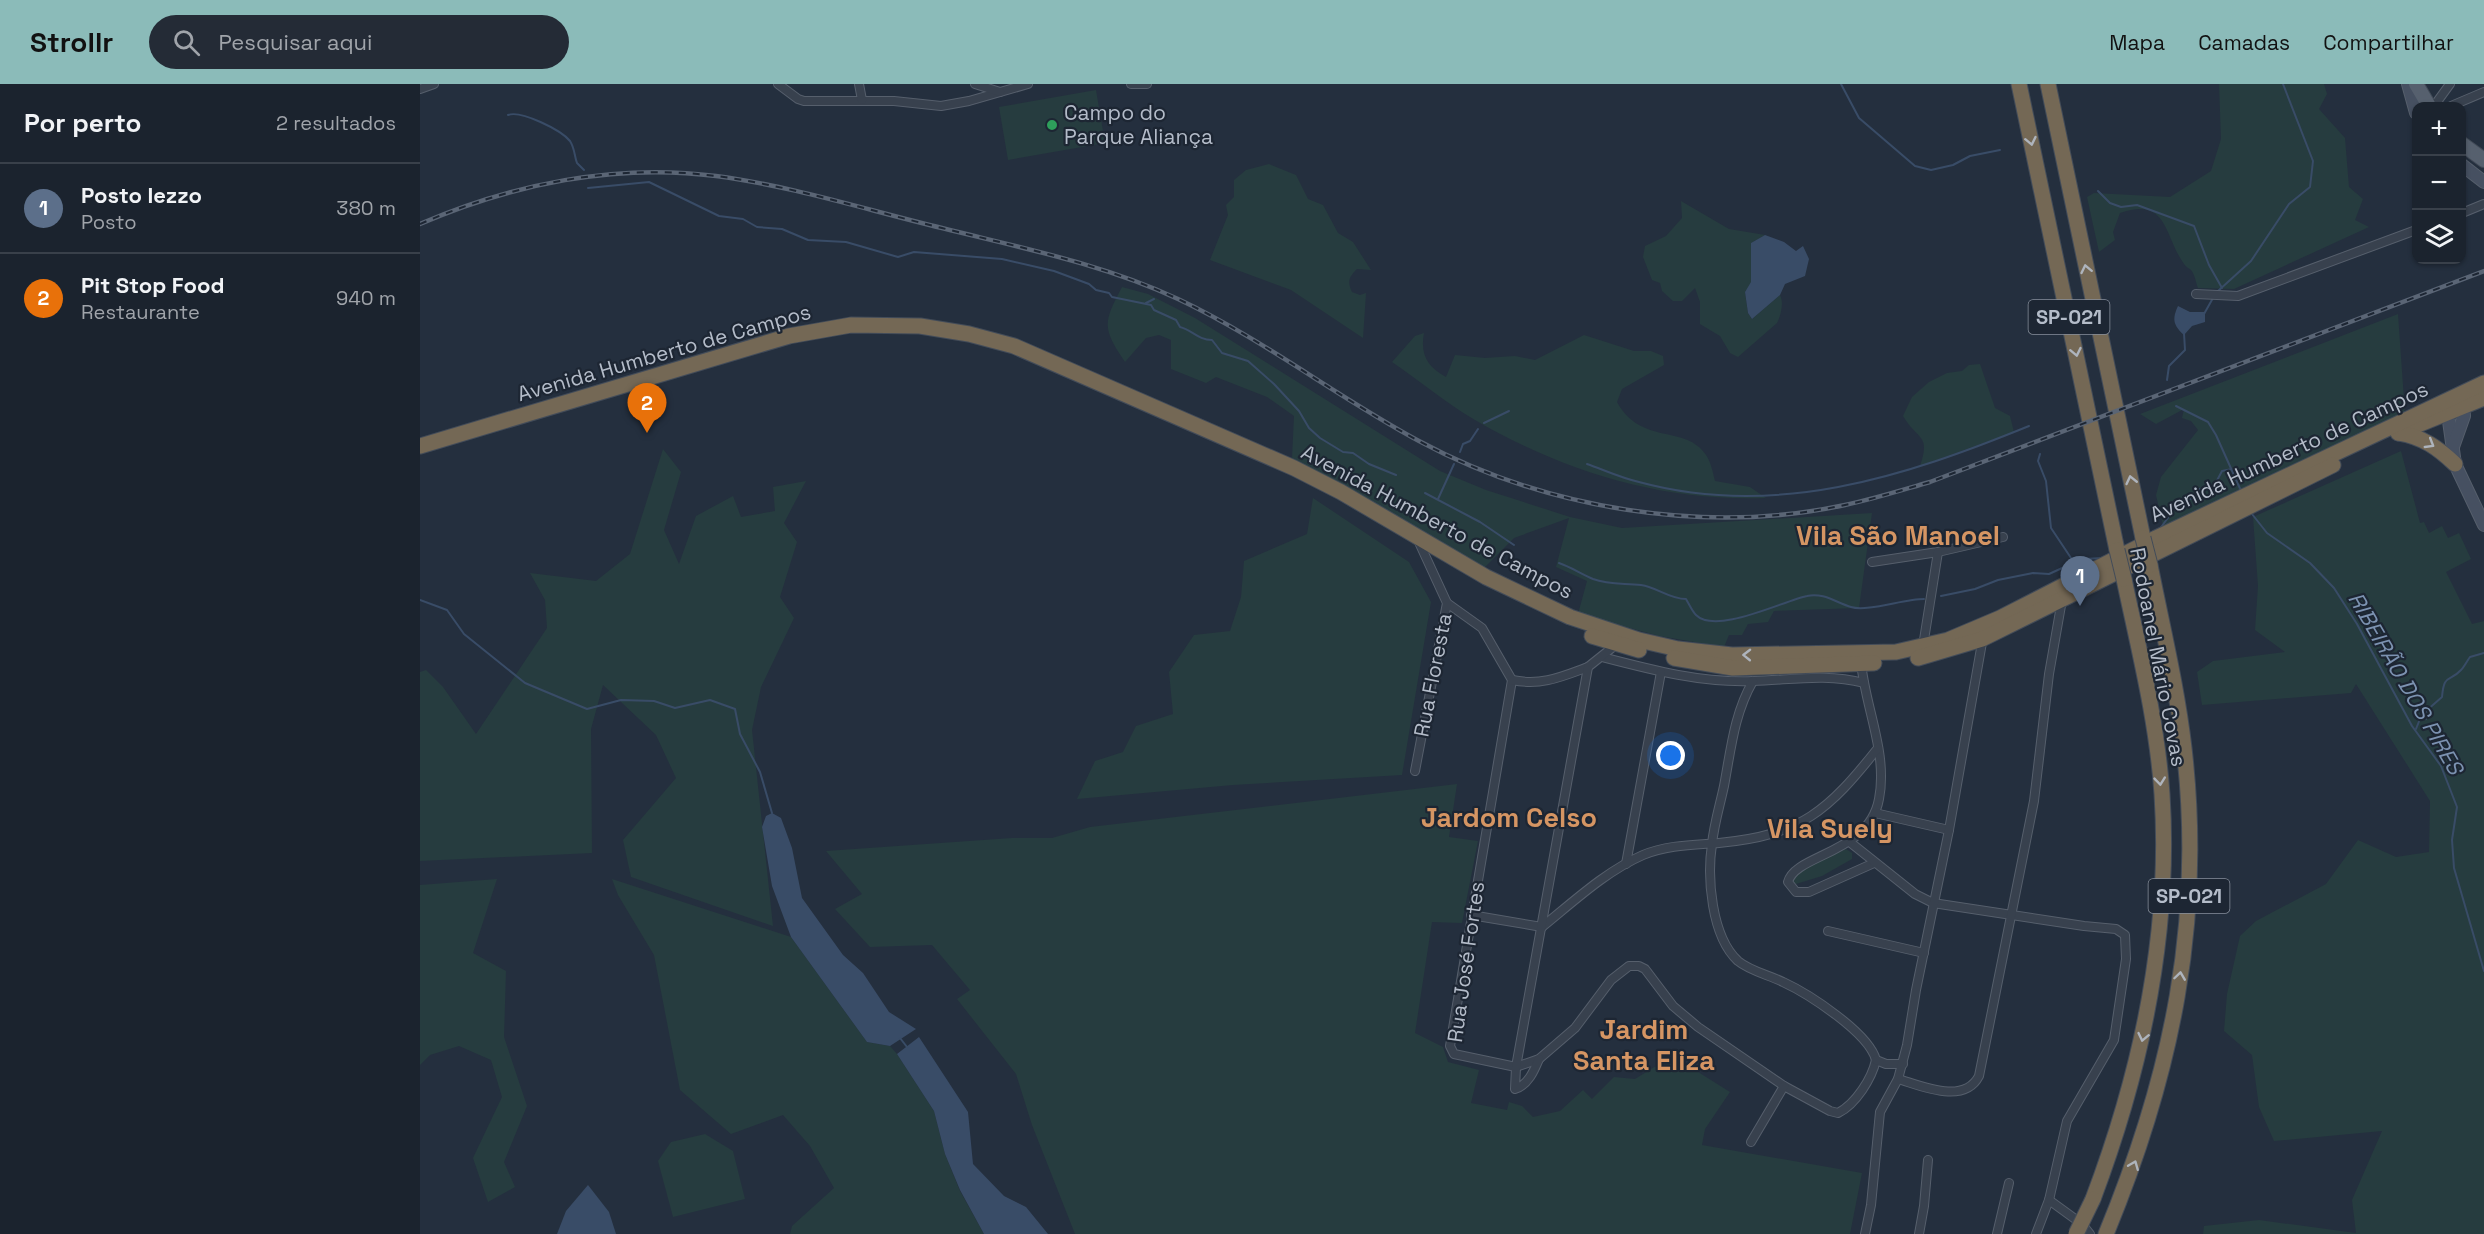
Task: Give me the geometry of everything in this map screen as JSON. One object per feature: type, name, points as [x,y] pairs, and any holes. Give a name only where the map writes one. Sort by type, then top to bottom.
[{"type":"highway","name":"Rodoanel Mário Covas","points":[[2019,84],[2146,680],[2157,750],[2164,840],[2159,937],[2139,1053],[2115,1141],[2093,1199],[2076,1234]]},
{"type":"highway","name":"Rodoanel Mário Covas","points":[[2048,84],[2150,566],[2184,746],[2191,837],[2190,887],[2178,991],[2164,1064],[2139,1152],[2109,1227]]},
{"type":"highway","name":"Avenida Humberto de Campos","points":[[420,446],[804,342],[859,334],[902,333],[937,336],[1027,357],[1265,459],[1418,543],[1536,613],[1620,640],[1733,668],[1861,659],[1922,652],[1984,632],[2399,433],[2442,408]]},
{"type":"highway","name":"Avenida Humberto de Campos","points":[[2463,400],[2484,383]]},
{"type":"highway","name":"Avenida Humberto de Campos","points":[[2063,593],[2156,538],[2442,408],[2463,400],[2484,398]]},
{"type":"highway","name":"Avenida Humberto de Campos","points":[[420,457],[575,404]]},
{"type":"highway","points":[[2399,433],[2415,436],[2434,446],[2456,464]]},
{"type":"main road","points":[[2416,84],[2428,102]]},
{"type":"main road","points":[[2466,147],[2484,160]]},
{"type":"street","points":[[420,90],[434,84]]},
{"type":"street","points":[[778,84],[791,95],[804,101],[862,100],[941,106],[955,105],[1028,84]]},
{"type":"street","points":[[790,84],[791,95]]},
{"type":"street","points":[[859,84],[862,100]]},
{"type":"street","points":[[975,84],[1000,92]]},
{"type":"street","points":[[1131,84],[1147,84]]},
{"type":"street","points":[[2408,84],[2413,102]]},
{"type":"street","points":[[2434,102],[2450,84]]},
{"type":"street","points":[[2460,102],[2484,92]]},
{"type":"street","points":[[2466,168],[2484,182]]},
{"type":"street","points":[[2466,211],[2484,204]]},
{"type":"street","points":[[2196,294],[2238,296],[2412,232]]},
{"type":"street","points":[[2452,448],[2464,416],[2463,400]]},
{"type":"street","points":[[2442,408],[2456,464],[2484,525]]},
{"type":"street","points":[[1872,562],[1938,552],[2003,537]]},
{"type":"street","name":"Rua Floresta","points":[[1415,771],[1447,603],[1418,543]]},
{"type":"street","points":[[1922,652],[1938,552]]},
{"type":"street","points":[[1898,1079],[1955,1092],[1966,1089],[1976,1081],[1982,1064],[2034,801],[2049,674],[2063,593]]},
{"type":"street","points":[[1447,603],[1482,628],[1512,680],[1546,682],[1588,667],[1620,640]]},
{"type":"street","points":[[1865,1234],[1872,1196],[1880,1112],[1898,1079],[1903,1064],[1949,830],[1984,632]]},
{"type":"street","points":[[1602,657],[1690,677],[1753,681],[1799,676],[1837,677],[1864,683]]},
{"type":"street","points":[[1861,659],[1878,748],[1881,782],[1875,813],[1851,843],[1792,873],[1788,882],[1792,890],[1801,893],[1809,892],[1874,863]]},
{"type":"street","points":[[1539,1059],[1524,1084],[1518,1089],[1514,1088],[1564,791],[1588,667]]},
{"type":"street","points":[[1626,864],[1661,672]]},
{"type":"street","name":"Rua José Fortes","points":[[1512,680],[1471,915],[1451,1050],[1456,1055],[1516,1066],[1539,1059],[1575,1028],[1611,980],[1629,966],[1639,966],[1645,969],[1683,1015],[1784,1086],[1820,1107],[1838,1113],[1844,1110],[1861,1090],[1876,1060]]},
{"type":"street","points":[[1753,681],[1738,711],[1712,844],[1713,902],[1717,921],[1740,962],[1783,982],[1828,1010],[1867,1042],[1876,1060],[1886,1064],[1903,1064]]},
{"type":"street","points":[[1471,915],[1542,927],[1626,864],[1643,855],[1668,848],[1712,844],[1771,834],[1812,817],[1847,787],[1878,748]]},
{"type":"street","points":[[1875,813],[1949,830]]},
{"type":"street","points":[[1851,843],[1921,898],[1933,903],[2116,929],[2125,935],[2127,946],[2114,1040],[2067,1121],[2049,1200],[2036,1234]]},
{"type":"street","points":[[1828,931],[1924,953]]},
{"type":"street","points":[[1752,1142],[1784,1086]]},
{"type":"street","points":[[1918,1234],[1924,1206],[1928,1160]]},
{"type":"street","points":[[1997,1234],[2009,1183]]},
{"type":"street","points":[[2049,1200],[2082,1224],[2090,1234]]},
{"type":"green space","points":[[2219,84],[2324,84],[2327,94],[2319,109],[2345,138],[2349,187],[2363,199],[2355,220],[2369,227],[2234,289],[2198,288],[2191,270],[2177,253],[2168,231],[2156,214],[2147,210],[2136,209],[2120,213],[2113,232],[2115,240],[2099,252],[2087,197],[2094,193],[2170,197],[2211,171],[2221,139]]},
{"type":"green space","name":"Campo do Parque Aliança","points":[[1096,90],[1105,143],[1008,160],[999,107]]},
{"type":"green space","points":[[1269,164],[1296,175],[1308,199],[1323,205],[1338,233],[1353,242],[1371,270],[1357,269],[1349,282],[1352,292],[1360,295],[1366,293],[1363,338],[1291,290],[1210,260],[1228,215],[1226,205],[1234,197],[1234,180],[1246,170]]},
{"type":"green space","points":[[1681,201],[1729,229],[1765,235],[1751,243],[1752,282],[1745,292],[1748,313],[1752,319],[1780,295],[1781,313],[1777,323],[1738,357],[1730,353],[1720,336],[1700,324],[1700,302],[1695,288],[1682,301],[1673,301],[1662,291],[1660,283],[1652,280],[1643,257],[1645,246],[1666,236],[1682,218]]},
{"type":"green space","points":[[1122,287],[1148,294],[1195,318],[1440,471],[1486,490],[1570,517],[1622,528],[1872,513],[1859,608],[1774,611],[1768,622],[1748,624],[1742,635],[1729,635],[1724,647],[1659,636],[1578,614],[1587,581],[1556,567],[1569,518],[1514,538],[1482,570],[1389,511],[1292,458],[1294,416],[1267,397],[1216,377],[1206,383],[1171,369],[1171,340],[1159,335],[1146,338],[1125,362],[1112,341],[1108,325],[1111,309]]},
{"type":"green space","points":[[2398,314],[2405,414],[2164,530],[2156,495],[2161,477],[2198,430],[2191,421],[2182,418],[2184,409],[2156,424],[2140,414]]},
{"type":"green space","points":[[1424,333],[1423,347],[1426,359],[1434,369],[1446,377],[1455,355],[1485,358],[1515,356],[1535,360],[1584,335],[1634,351],[1651,351],[1663,356],[1664,365],[1622,389],[1617,402],[1627,416],[1650,430],[1687,440],[1697,446],[1708,458],[1715,481],[1750,487],[1766,498],[1690,495],[1652,489],[1579,469],[1544,455],[1475,420],[1392,362],[1415,336]]},
{"type":"green space","points":[[1980,364],[1995,408],[2010,416],[2014,432],[1920,466],[1923,443],[1903,416],[1912,397],[1929,382],[1947,373],[1962,371],[1969,365]]},
{"type":"green space","points":[[663,449],[681,472],[664,530],[679,564],[696,516],[733,496],[741,517],[775,511],[773,487],[806,481],[784,523],[797,542],[780,597],[794,618],[761,687],[752,730],[773,926],[631,877],[623,840],[676,778],[656,735],[603,685],[591,729],[592,853],[420,861],[420,672],[426,670],[443,687],[476,734],[547,628],[545,600],[530,573],[596,581],[630,554]]},
{"type":"green space","points":[[2401,451],[2420,523],[2424,522],[2429,533],[2442,526],[2448,538],[2459,533],[2471,559],[2446,572],[2472,624],[2484,621],[2484,1234],[2203,1234],[2204,1226],[2259,1220],[2356,1233],[2352,1200],[2382,1131],[2274,1141],[2259,1107],[2252,1055],[2224,1031],[2227,994],[2240,936],[2256,921],[2326,884],[2358,840],[2396,857],[2429,852],[2430,801],[2356,684],[2351,693],[2202,705],[2197,672],[2213,661],[2285,652],[2255,630],[2258,586],[2253,517]]},
{"type":"green space","points":[[1313,498],[1409,562],[1431,602],[1402,775],[1233,785],[1077,799],[1095,761],[1123,752],[1136,726],[1173,714],[1169,672],[1194,635],[1230,631],[1241,597],[1244,561],[1307,534]]},
{"type":"green space","points":[[1457,784],[1449,837],[1478,841],[1462,923],[1432,922],[1415,1033],[1443,1047],[1448,1062],[1479,1070],[1471,1103],[1507,1110],[1509,1102],[1522,1106],[1533,1117],[1560,1111],[1583,1090],[1592,1099],[1614,1077],[1635,1079],[1661,1063],[1679,1060],[1730,1092],[1705,1129],[1702,1145],[1862,1173],[1850,1234],[1075,1234],[1032,1125],[1016,1074],[957,999],[970,990],[932,945],[870,947],[835,909],[862,894],[826,851],[1012,838],[1052,838],[1090,827]]},
{"type":"green space","points":[[1846,849],[1852,853],[1852,859],[1822,876],[1796,884],[1790,880],[1794,873]]},
{"type":"green space","points":[[497,879],[473,953],[506,971],[504,1037],[527,1106],[504,1162],[515,1187],[488,1202],[473,1158],[502,1097],[491,1060],[459,1046],[430,1055],[420,1065],[420,885]]},
{"type":"green space","points":[[612,879],[791,937],[867,1042],[890,1046],[897,1054],[934,1111],[945,1154],[960,1191],[984,1234],[790,1234],[792,1226],[834,1188],[810,1146],[783,1115],[731,1134],[680,1090],[654,955],[618,895]]},
{"type":"green space","points":[[705,1134],[733,1151],[745,1199],[673,1217],[658,1161],[671,1142]]},
{"type":"water","points":[[1765,235],[1784,242],[1796,251],[1803,246],[1809,259],[1805,276],[1785,284],[1780,295],[1752,319],[1748,313],[1745,292],[1751,282],[1751,243]]},
{"type":"water","points":[[2178,306],[2190,312],[2205,312],[2205,322],[2192,326],[2184,335],[2175,322]]},
{"type":"water","points":[[772,813],[781,818],[792,848],[802,898],[843,955],[863,973],[889,1012],[916,1029],[890,1046],[867,1042],[791,937],[772,886],[762,827],[766,816]]},
{"type":"water","points":[[919,1037],[968,1112],[973,1164],[1004,1196],[1026,1207],[1048,1234],[984,1234],[960,1190],[945,1154],[934,1111],[897,1054]]},
{"type":"water","points":[[588,1185],[609,1212],[616,1234],[557,1234],[566,1211]]},
{"type":"waterway","name":"RIBEIRÃO DOS PIRES","points":[[1841,84],[1859,118],[1915,166],[1931,170],[1953,165],[1970,156],[2000,150]]},
{"type":"waterway","points":[[2218,291],[2251,261],[2289,204],[2310,187],[2313,161],[2283,84]]},
{"type":"waterway","points":[[508,115],[522,115],[531,118],[565,137],[572,144],[577,163],[584,170]]},
{"type":"waterway","points":[[588,188],[649,182],[719,216],[743,219],[757,227],[782,229],[808,240],[846,242],[898,257],[914,252],[1002,259],[1054,271],[1089,284],[1096,290],[1109,293],[1112,297],[1151,305],[1154,310],[1176,320],[1180,327],[1212,340],[1222,353],[1248,361],[1274,384],[1299,411],[1309,428],[1320,438],[1343,452],[1353,453],[1369,464],[1396,475]]},
{"type":"waterway","name":"RIBEIRÃO DOS PIRES","points":[[2098,191],[2110,203],[2121,207],[2137,205],[2194,226],[2209,265],[2222,288]]},
{"type":"waterway","name":"RIBEIRÃO DOS PIRES","points":[[2204,314],[2213,298]]},
{"type":"waterway","points":[[1146,303],[1154,299]]},
{"type":"waterway","name":"RIBEIRÃO DOS PIRES","points":[[2167,380],[2169,366],[2185,350],[2184,333]]},
{"type":"waterway","name":"RIBEIRÃO DOS PIRES","points":[[2176,406],[2208,422],[2242,493]]},
{"type":"waterway","points":[[1484,423],[1509,411]]},
{"type":"waterway","points":[[1587,464],[1632,480],[1690,492],[1740,496],[1789,494],[1838,487],[1887,476],[1982,445],[2029,426]]},
{"type":"waterway","points":[[1460,452],[1463,444],[1470,441],[1478,429]]},
{"type":"waterway","points":[[2040,454],[2038,461],[2046,481],[2051,528],[2073,561]]},
{"type":"waterway","points":[[1438,499],[1454,464]]},
{"type":"waterway","points":[[2159,530],[2181,500],[2198,498],[2199,489],[2212,490],[2222,471],[2232,469]]},
{"type":"waterway","points":[[1425,493],[1480,522],[1514,545]]},
{"type":"waterway","name":"RIBEIRÃO DOS PIRES","points":[[2252,514],[2267,533],[2310,563],[2334,588],[2357,624],[2412,726],[2441,766],[2457,807],[2452,840],[2454,868],[2484,971]]},
{"type":"waterway","points":[[1941,596],[1975,589],[1998,580],[2033,573],[2049,574],[2082,559],[2104,558]]},
{"type":"waterway","points":[[1559,563],[1599,581],[1647,586],[1674,597],[1686,599],[1696,615],[1706,620],[1734,619],[1813,595],[1858,608],[1924,599]]},
{"type":"waterway","points":[[420,600],[447,610],[464,634],[525,683],[587,709],[621,700],[654,701],[675,708],[710,700],[735,709],[740,734],[760,772],[772,813]]},
{"type":"waterway","points":[[2416,729],[2420,719],[2426,719],[2426,711],[2442,697],[2446,681],[2457,674],[2470,657],[2484,653]]},
{"type":"waterway","points":[[900,1038],[907,1047]]},
{"type":"railway","points":[[420,224],[455,210],[528,188],[603,175],[640,172],[716,176],[801,192],[1062,258],[1121,276],[1178,299],[1209,315],[1389,424],[1468,465],[1519,484],[1572,499],[1627,510],[1682,516],[1737,517],[1792,514],[1845,505],[1930,482],[2484,271]]},
{"type":"place","name":"Campo do Parque Aliança","points":[[1052,125]]},
{"type":"place","name":"Pit Stop Food","points":[[647,433]]},
{"type":"place","name":"Posto Iezzo","points":[[2080,606]]},
{"type":"district","name":"Vila São Manoel","points":[[1898,536]]},
{"type":"district","name":"Jardom Celso","points":[[1509,818]]},
{"type":"district","name":"Vila Suely","points":[[1830,829]]},
{"type":"district","name":"Jardim Santa Eliza","points":[[1644,1046]]}]
